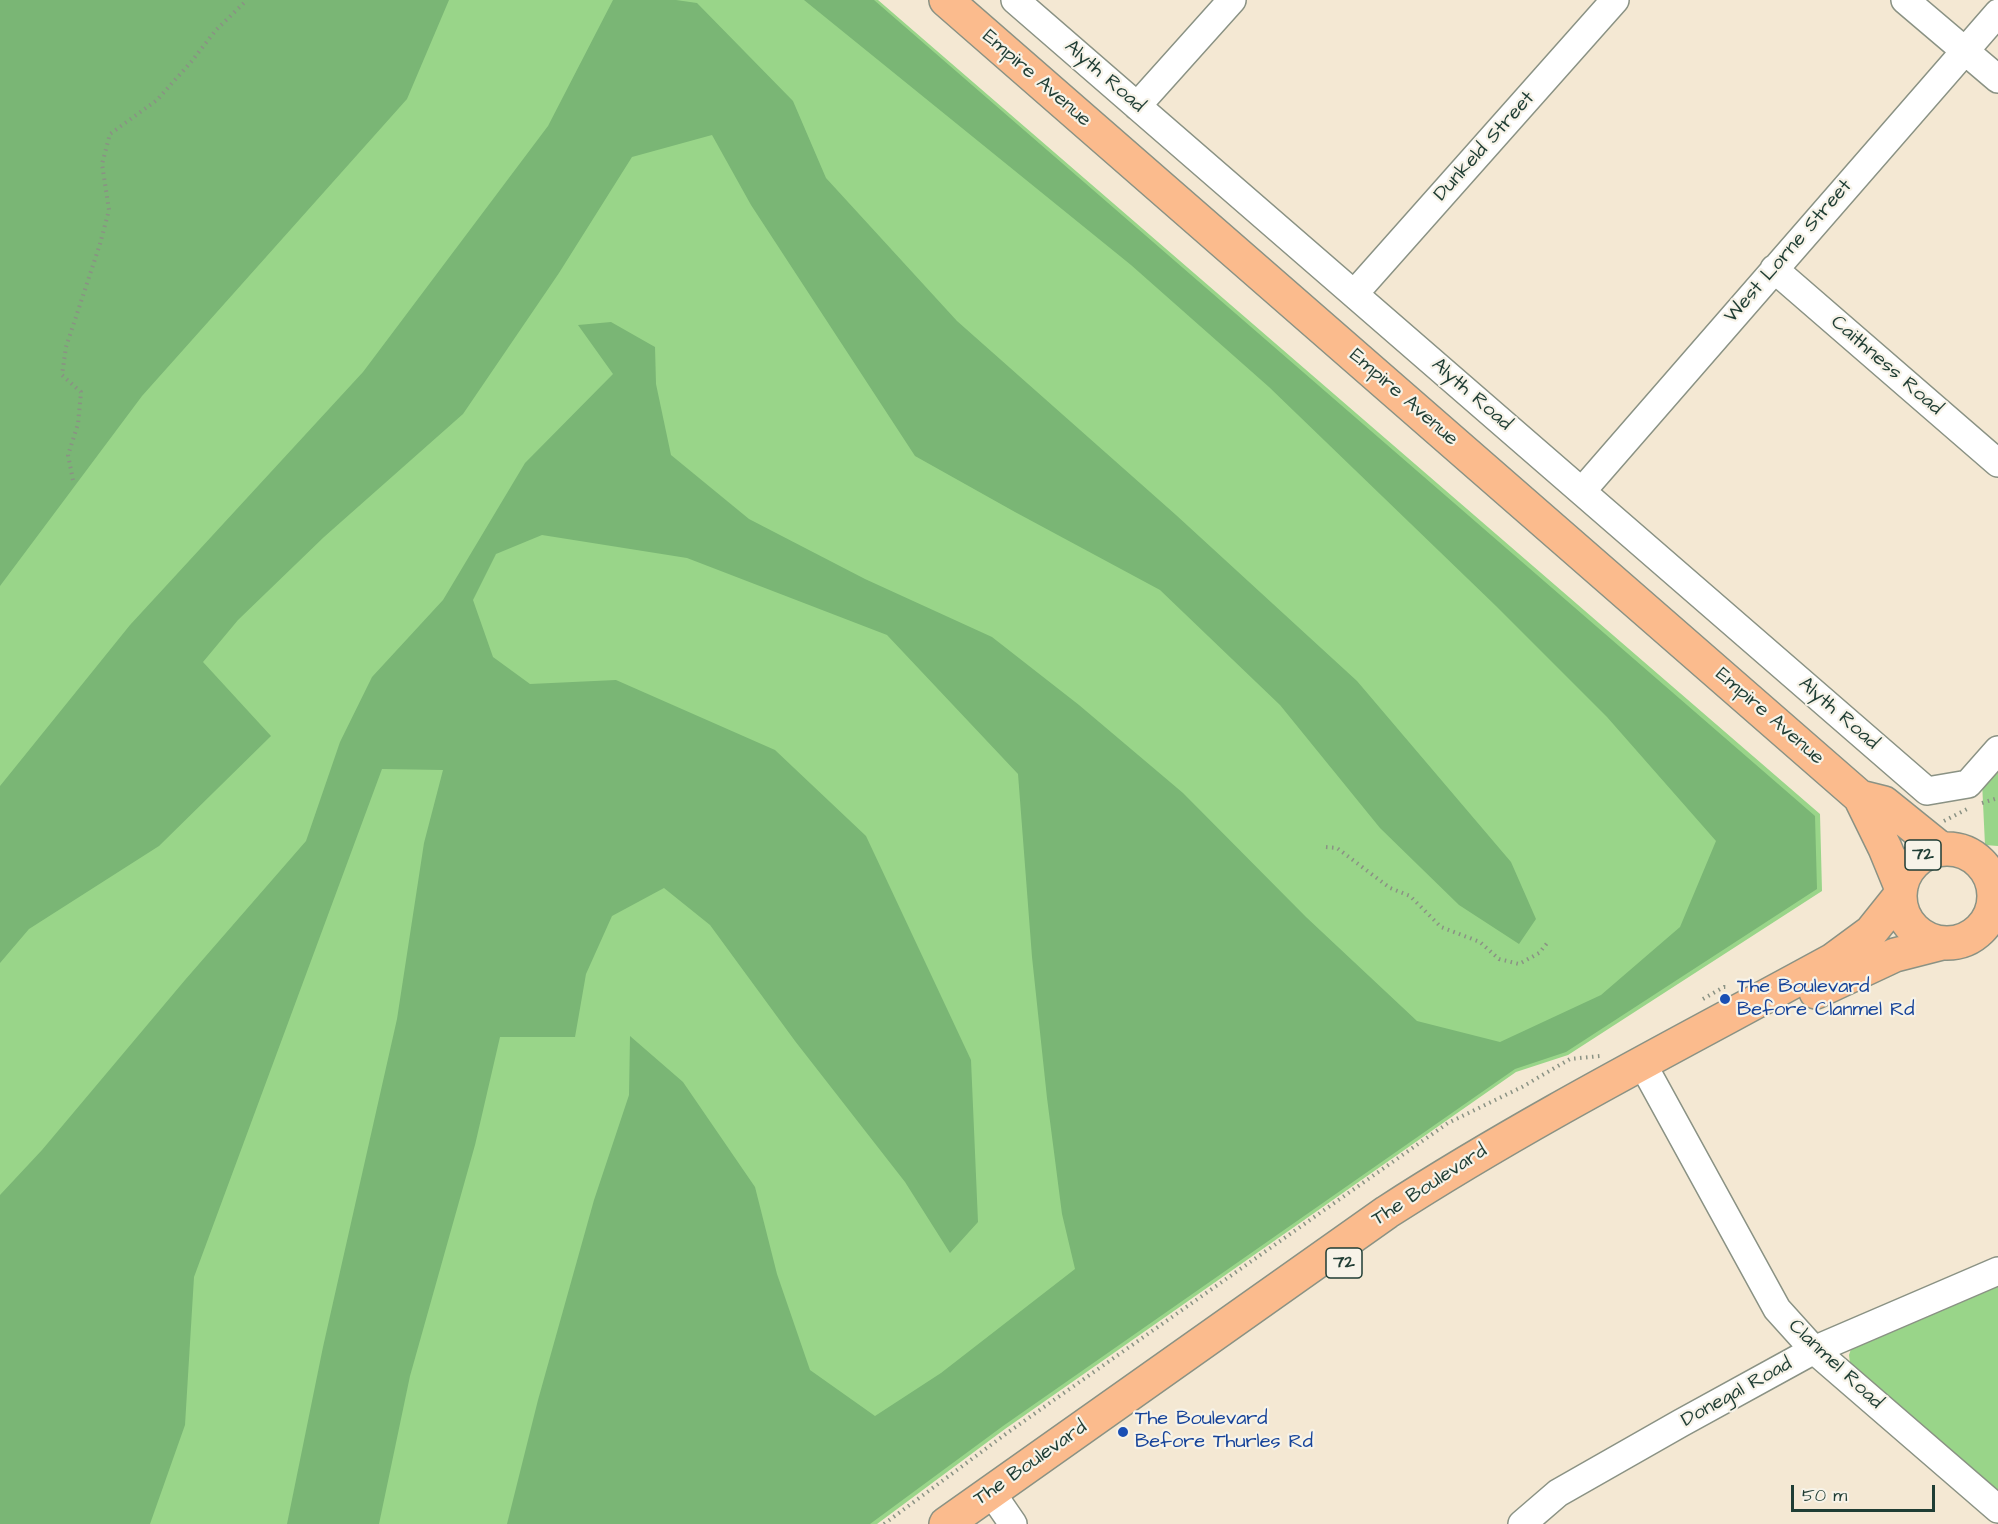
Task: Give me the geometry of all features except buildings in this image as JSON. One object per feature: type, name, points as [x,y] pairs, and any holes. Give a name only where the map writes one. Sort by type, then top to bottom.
[{"type":"main road","name":"Empire Avenue","points":[[946,0],[1860,797],[1885,848],[1900,892]]},
{"type":"main road","name":"Empire Avenue","points":[[1860,797],[1884,803],[1961,846]]},
{"type":"main road","name":"72","points":[[1961,846],[1986,868],[1994,885],[1995,909],[1987,923],[1973,936],[1955,943],[1942,943],[1929,940],[1909,925],[1903,913],[1900,892],[1905,875],[1912,864],[1922,856],[1961,846]]},
{"type":"main road","name":"The Boulevard","points":[[946,1524],[995,1512],[1376,1240],[1488,1167],[1646,1070],[1833,960],[1871,932],[1900,892]]},
{"type":"main road","name":"The Boulevard","points":[[1646,1070],[1730,1035],[1856,972],[1906,951],[1942,943]]},
{"type":"street","name":"Alyth Road","points":[[1015,0],[1927,791],[1968,784],[1998,750]]},
{"type":"street","points":[[1137,106],[1232,0]]},
{"type":"street","name":"Dunkeld Street","points":[[1354,294],[1615,0]]},
{"type":"street","points":[[1905,0],[1998,79]]},
{"type":"street","name":"West Lorne Street","points":[[1582,491],[1998,13]]},
{"type":"street","name":"Caithness Road","points":[[1774,269],[1998,463]]},
{"type":"street","name":"Clanmel Road","points":[[1646,1070],[1777,1309],[1814,1350],[1998,1509]]},
{"type":"street","name":"Donegal Road","points":[[1522,1524],[1558,1493],[1814,1350],[1998,1271]]},
{"type":"path","points":[[73,480],[68,455],[78,424],[81,392],[62,375],[66,347],[109,210],[102,164],[111,134],[157,100],[192,62],[216,30],[248,0]]},
{"type":"path","points":[[1961,846],[1943,822],[1976,805],[1998,798]]},
{"type":"path","points":[[1326,847],[1337,848],[1390,888],[1410,896],[1441,927],[1480,942],[1499,959],[1520,964],[1539,953],[1548,942]]},
{"type":"green space","points":[[0,0],[878,0],[1820,814],[1822,891],[1568,1055],[1516,1072],[1005,1429],[877,1524],[0,1524]]},
{"type":"green space","points":[[0,0],[449,0],[407,99],[142,396],[0,586]]},
{"type":"green space","points":[[613,0],[676,0],[697,3],[793,101],[826,178],[957,321],[1176,515],[1357,681],[1511,862],[1536,919],[1519,944],[1459,905],[1380,828],[1280,705],[1160,590],[915,456],[751,205],[712,135],[632,157],[559,273],[463,414],[324,537],[238,620],[203,662],[271,736],[159,846],[29,929],[0,963],[0,786],[130,625],[363,372],[548,126]]},
{"type":"green space","points":[[804,0],[874,0],[1815,816],[1817,889],[1566,1052],[1515,1069],[1003,1426],[870,1524],[507,1524],[538,1400],[594,1200],[629,1095],[630,1036],[683,1082],[755,1187],[777,1274],[810,1370],[875,1416],[941,1373],[1075,1269],[1062,1214],[1047,1098],[1032,957],[1018,774],[887,635],[687,558],[542,535],[496,554],[473,600],[493,657],[530,684],[616,680],[775,750],[866,836],[971,1060],[978,1222],[950,1253],[905,1182],[795,1041],[710,925],[664,888],[612,916],[586,974],[575,1037],[500,1037],[475,1145],[410,1376],[379,1524],[287,1524],[323,1347],[397,1019],[424,843],[443,770],[382,769],[194,1277],[185,1425],[150,1524],[0,1524],[0,1195],[42,1150],[306,841],[340,742],[372,677],[443,600],[525,463],[613,374],[578,325],[611,322],[655,347],[656,384],[671,455],[749,519],[865,579],[992,637],[1079,705],[1183,793],[1306,917],[1417,1021],[1500,1042],[1601,995],[1680,927],[1716,841],[1607,717],[1496,606],[1269,387],[1131,265]]},
{"type":"green space","points":[[1998,763],[1998,846],[1985,845],[1982,782]]},
{"type":"green space","points":[[1998,1285],[1998,1492],[1850,1363],[1849,1355],[1852,1346]]},
{"type":"place","name":"The Boulevard Before Clanmel Rd","points":[[1725,999]]},
{"type":"place","name":"The Boulevard Before Thurles Rd","points":[[1123,1432]]}]
